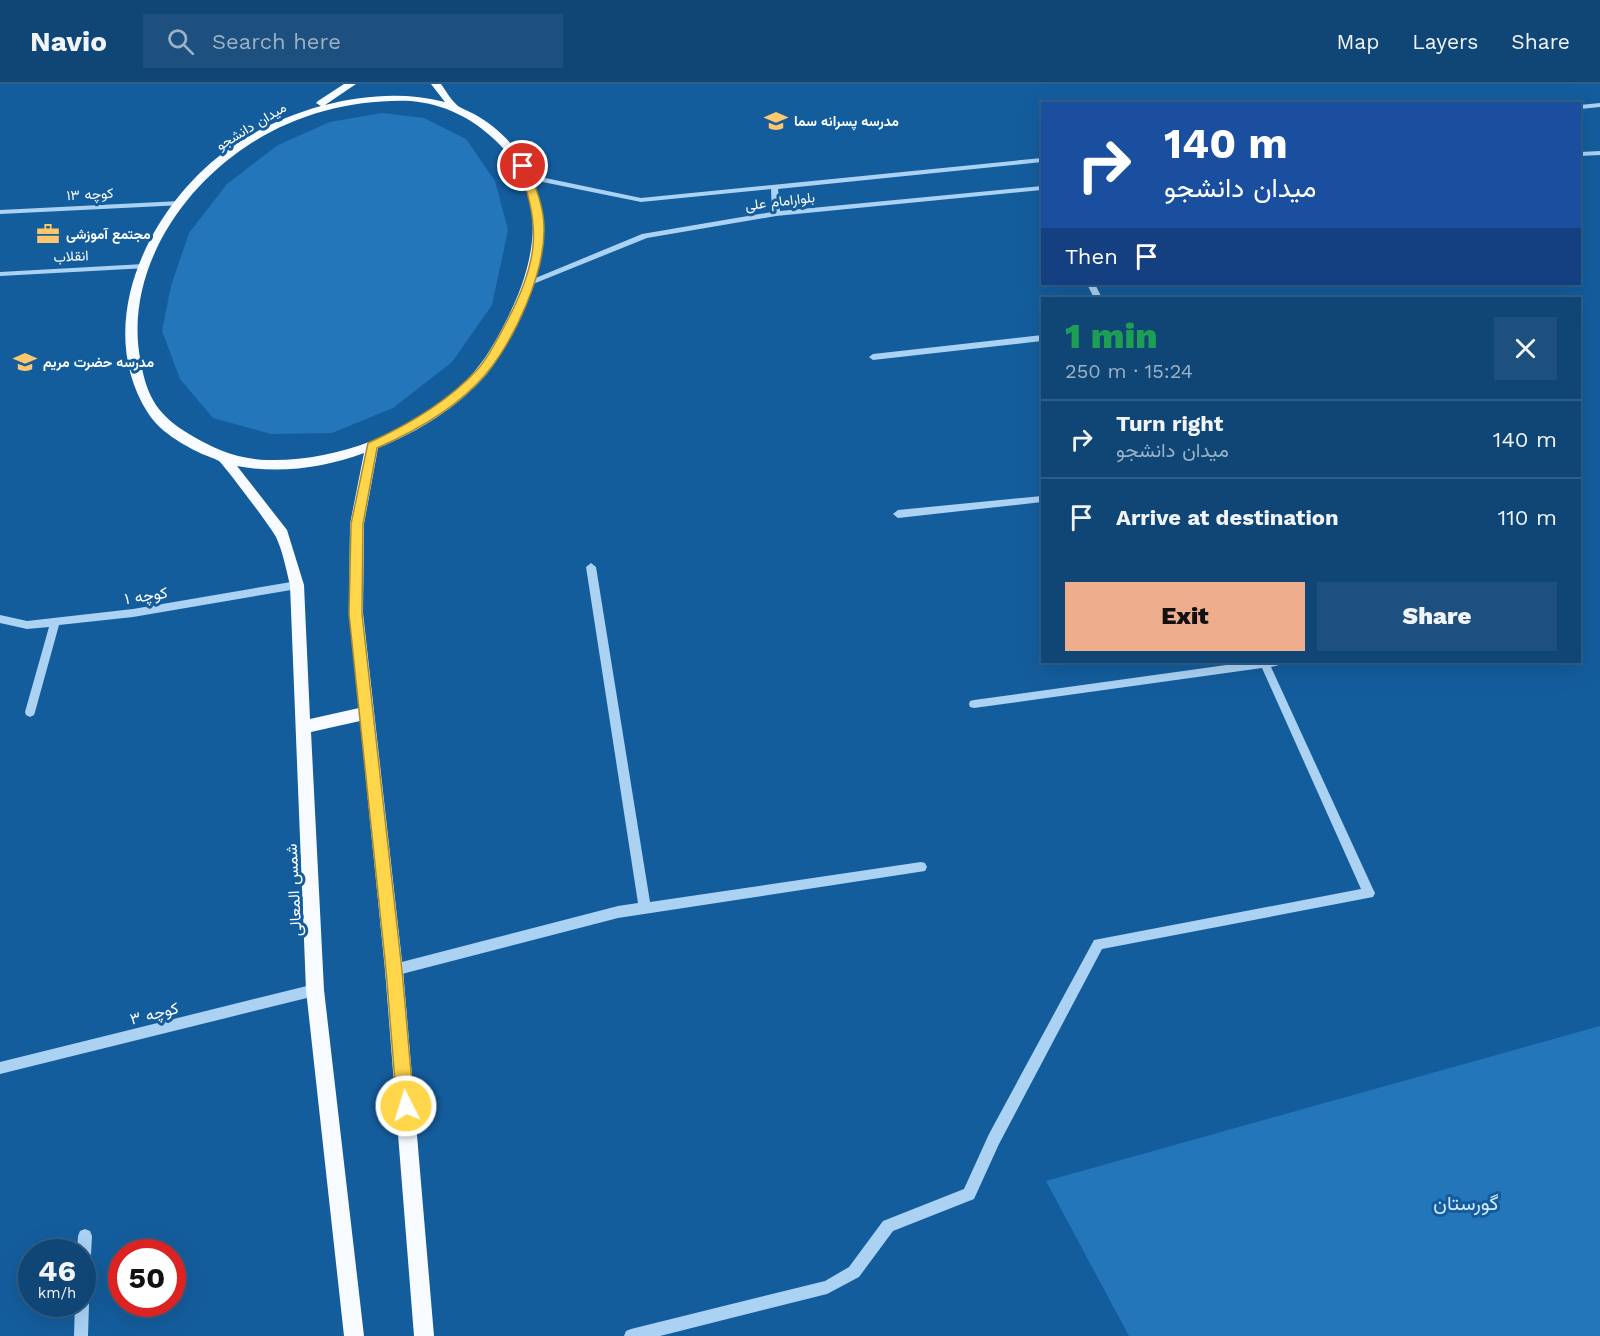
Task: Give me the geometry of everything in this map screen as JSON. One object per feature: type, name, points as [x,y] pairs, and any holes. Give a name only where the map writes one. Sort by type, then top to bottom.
[{"type":"main road","points":[[295,117],[351,84]]},
{"type":"main road","points":[[436,84],[456,110]]},
{"type":"main road","name":"میدان دانشجو","points":[[363,99],[429,100],[456,110],[483,123],[506,143],[526,176],[534,195],[539,227],[536,261],[525,298],[506,334],[482,371],[446,404],[405,431],[372,446],[315,463],[270,465],[226,461],[162,423],[142,391],[132,358],[129,321],[137,284],[144,266],[161,231],[180,203],[225,157],[295,117],[327,106],[363,99]]},
{"type":"main road","points":[[372,446],[357,524],[356,614],[394,970],[424,1336]]},
{"type":"main road","name":"شمس المعالی","points":[[226,461],[282,534],[297,585],[315,990],[354,1336]]},
{"type":"main road","points":[[304,727],[365,713]]},
{"type":"street","points":[[1581,107],[1600,105]]},
{"type":"street","points":[[1581,154],[1600,153]]},
{"type":"street","name":"بلوارامام علی","points":[[526,176],[641,200],[1041,160]]},
{"type":"street","points":[[774,187],[776,214]]},
{"type":"street","name":"بلوارامام علی","points":[[530,282],[645,236],[776,214],[1041,188]]},
{"type":"street","name":"کوچه ۱۳","points":[[0,212],[180,203]]},
{"type":"street","name":"انقلاب","points":[[0,274],[144,266]]},
{"type":"street","points":[[873,357],[1041,338]]},
{"type":"street","points":[[898,514],[1041,499]]},
{"type":"street","points":[[591,567],[645,909]]},
{"type":"street","name":"کوچه ۱","points":[[0,619],[27,625],[134,613],[297,585]]},
{"type":"street","points":[[30,712],[55,622]]},
{"type":"street","points":[[974,704],[1261,663]]},
{"type":"street","points":[[631,1336],[827,1287],[854,1272],[888,1226],[969,1194],[994,1139],[1098,944],[1369,893],[1268,663]]},
{"type":"street","points":[[394,970],[618,912],[921,867]]},
{"type":"street","name":"کوچه ۳","points":[[0,1068],[315,990]]},
{"type":"street","points":[[81,1336],[82,1317]]},
{"type":"green space","points":[[382,113],[424,118],[466,139],[495,181],[508,230],[492,305],[452,362],[393,408],[332,433],[271,434],[213,418],[180,379],[162,331],[171,286],[189,233],[227,184],[278,145],[330,122]]},
{"type":"green space","name":"گورستان","points":[[1600,1026],[1600,1336],[1129,1336],[1046,1181]]},
{"type":"place","name":"مدرسه پسرانه سما","points":[[776,121]]},
{"type":"place","name":"مجتمع آموزشی","points":[[48,234]]},
{"type":"place","name":"مدرسه حضرت مریم","points":[[25,362]]},
{"type":"route","points":[[406,1106],[394,970],[356,614],[357,524],[372,446],[405,431],[446,404],[482,371],[506,334],[525,298],[536,261],[539,227],[534,195],[523,166]]}]
